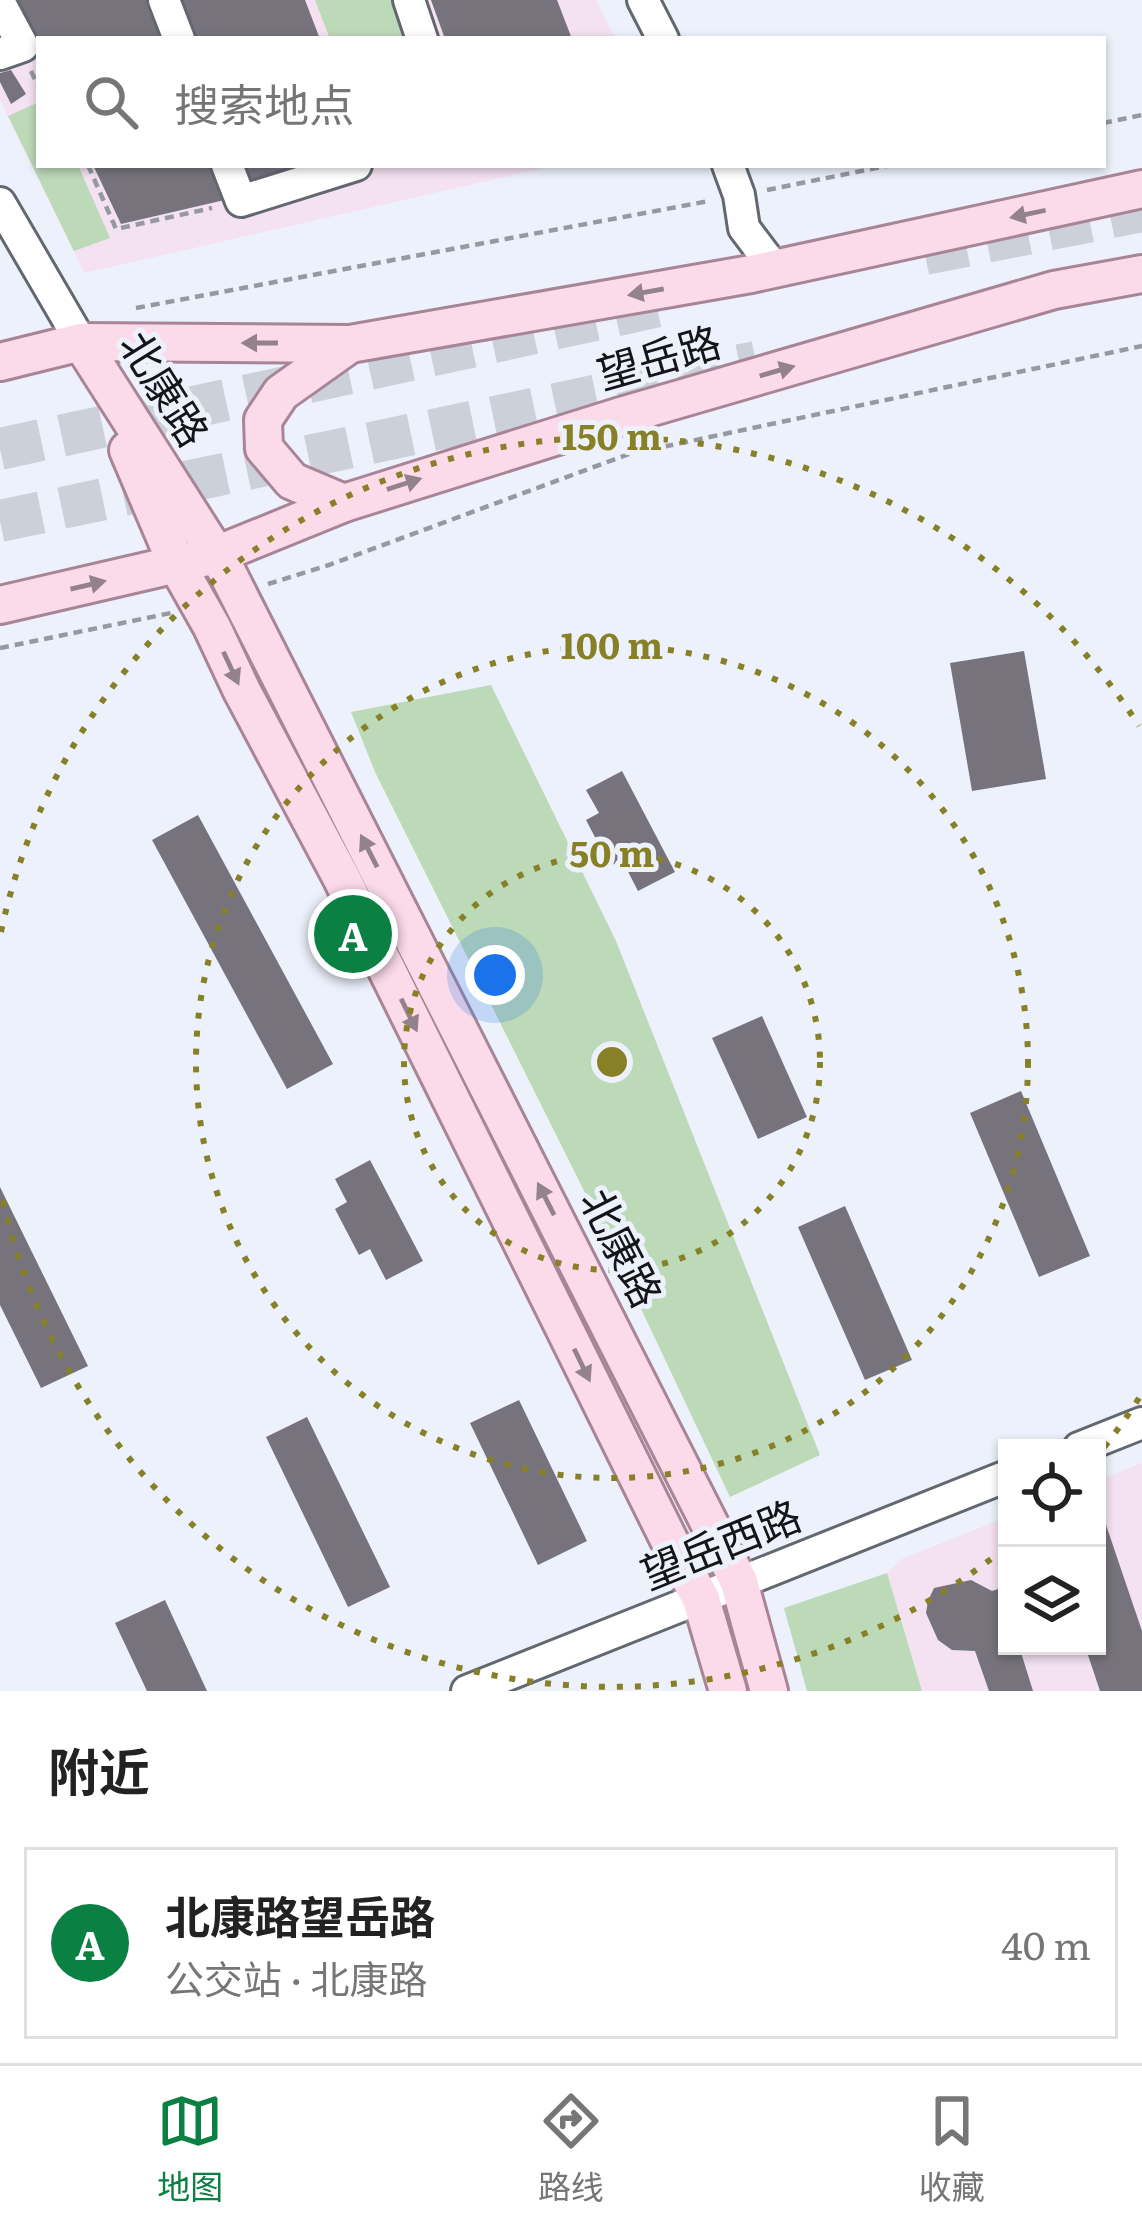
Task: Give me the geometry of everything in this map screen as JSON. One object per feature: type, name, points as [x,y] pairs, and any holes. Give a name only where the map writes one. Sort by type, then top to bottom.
[{"type":"main road","name":"望岳路","points":[[0,362],[81,342],[350,344],[775,269],[1142,189]]},
{"type":"main road","name":"望岳路","points":[[0,605],[216,555],[344,503],[621,416],[1054,290],[1142,274]]},
{"type":"main road","name":"北康路","points":[[81,342],[216,555],[310,735],[739,1582],[769,1691]]},
{"type":"main road","name":"北康路","points":[[81,342],[177,565],[341,877],[701,1599],[728,1691]]},
{"type":"main road","points":[[344,503],[292,482],[264,448],[263,420],[281,393],[350,344]]},
{"type":"street","points":[[164,0],[178,36]]},
{"type":"street","points":[[409,0],[421,36]]},
{"type":"street","points":[[643,0],[661,36]]},
{"type":"street","points":[[0,3],[23,46],[0,55]]},
{"type":"street","points":[[228,168],[241,201],[346,168]]},
{"type":"street","points":[[729,168],[744,228],[775,269]]},
{"type":"street","points":[[0,203],[81,342]]},
{"type":"street","points":[[1102,1439],[1142,1423]]},
{"type":"street","name":"望岳西路","points":[[467,1691],[998,1480]]},
{"type":"path","points":[[1106,122],[1142,115]]},
{"type":"path","points":[[89,168],[116,229],[241,201]]},
{"type":"path","points":[[139,308],[876,168]]},
{"type":"path","points":[[236,594],[329,565],[628,454],[1142,346]]},
{"type":"path","points":[[0,648],[201,607]]},
{"type":"shaded area","points":[[0,0],[596,0],[614,36],[36,36],[36,168],[544,168],[84,273],[0,100]]},
{"type":"shaded area","points":[[1142,1463],[1142,1691],[922,1691],[887,1573],[902,1559],[998,1521],[998,1655],[1106,1655],[1106,1477]]},
{"type":"green space","points":[[315,0],[399,0],[411,36],[329,36]]},
{"type":"green space","points":[[36,103],[36,168],[79,168],[110,238],[74,251],[8,116]]},
{"type":"green space","points":[[491,685],[616,941],[820,1455],[730,1497],[608,1239],[375,772],[351,712]]},
{"type":"green space","points":[[887,1573],[922,1691],[807,1691],[784,1608]]},
{"type":"building","points":[[17,0],[149,0],[164,36],[36,36],[36,41]]},
{"type":"building","points":[[174,0],[305,0],[319,36],[188,36]]},
{"type":"building","points":[[431,0],[557,0],[571,36],[444,36]]},
{"type":"building","points":[[11,70],[26,94],[11,104],[0,73]]},
{"type":"building","points":[[94,168],[216,168],[229,199],[121,224]]},
{"type":"building","points":[[240,168],[306,168],[249,189]]},
{"type":"building","points":[[1024,651],[1046,779],[972,791],[950,663]]},
{"type":"building","points":[[622,771],[675,872],[638,891],[622,860],[610,866],[586,820],[599,813],[586,790]]},
{"type":"building","points":[[198,815],[333,1064],[287,1089],[152,840]]},
{"type":"building","points":[[762,1016],[807,1117],[758,1139],[712,1038]]},
{"type":"building","points":[[1021,1091],[1090,1256],[1039,1277],[970,1113]]},
{"type":"building","points":[[370,1160],[423,1261],[386,1280],[370,1249],[359,1255],[335,1209],[347,1202],[335,1179]]},
{"type":"building","points":[[0,1187],[88,1366],[41,1388],[0,1305]]},
{"type":"building","points":[[845,1206],[912,1360],[865,1380],[798,1227]]},
{"type":"building","points":[[519,1400],[587,1541],[538,1565],[470,1423]]},
{"type":"building","points":[[307,1417],[390,1587],[348,1607],[266,1437]]},
{"type":"building","points":[[1106,1525],[1142,1631],[1142,1691],[1100,1691],[1088,1655],[1106,1655]]},
{"type":"building","points":[[971,1580],[992,1591],[998,1589],[998,1655],[1022,1655],[1033,1691],[989,1691],[975,1651],[952,1650],[938,1640],[926,1613],[934,1588]]},
{"type":"building","points":[[165,1600],[207,1691],[147,1691],[115,1623]]},
{"type":"tunnel","points":[[925,254],[1142,211]]},
{"type":"tunnel","points":[[0,449],[664,305]]},
{"type":"tunnel","points":[[0,521],[756,362]]},
{"type":"place","name":"北康路望岳路","points":[[353,934]]}]
